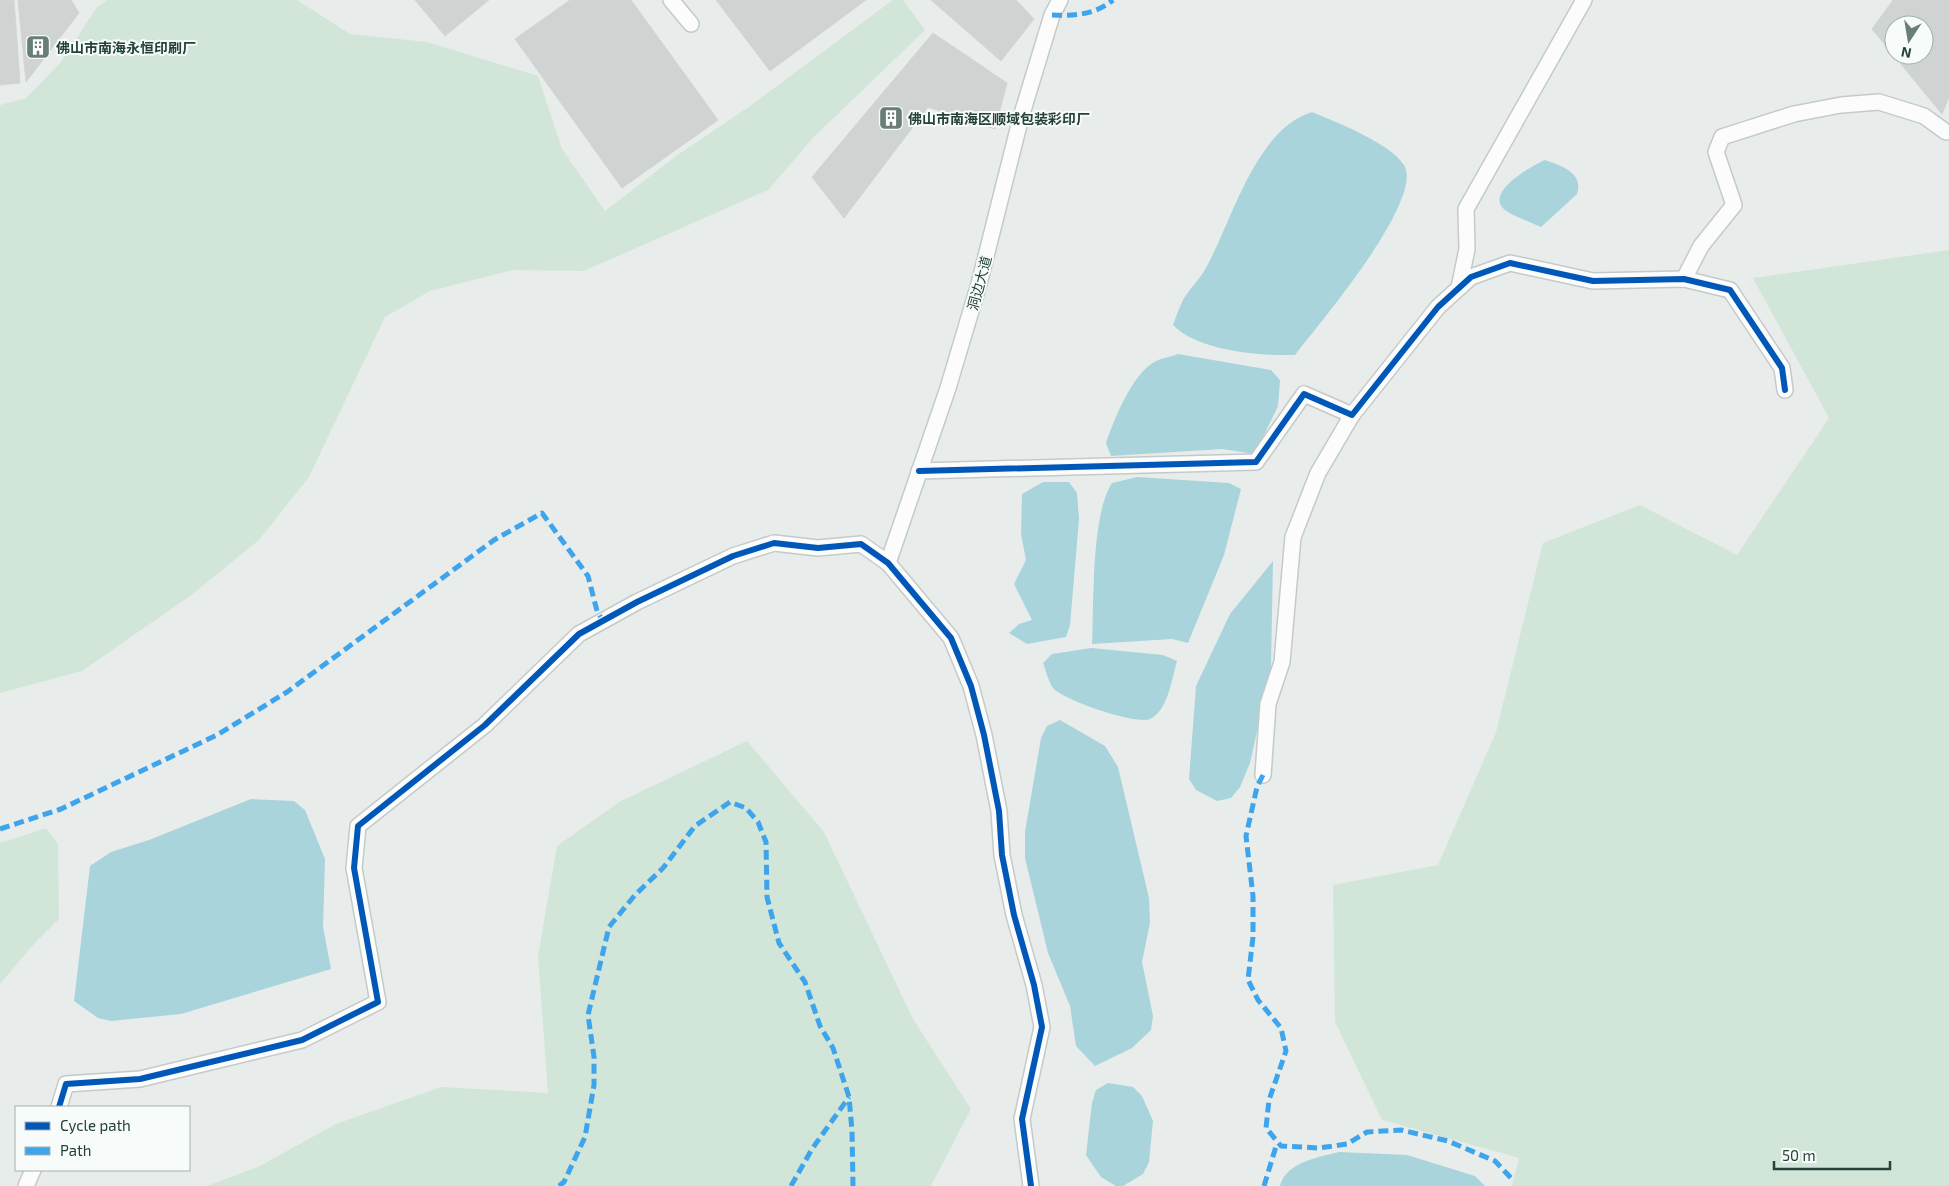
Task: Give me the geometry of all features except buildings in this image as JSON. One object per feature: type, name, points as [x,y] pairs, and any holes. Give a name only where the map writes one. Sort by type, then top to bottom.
[{"type":"street","points":[[671,0],[691,24]]},
{"type":"street","name":"洞边大道","points":[[888,563],[980,284],[1021,116],[1052,15],[1060,0]]},
{"type":"street","points":[[1459,288],[1467,249],[1466,209],[1584,0]]},
{"type":"street","points":[[1684,279],[1701,246],[1734,205],[1716,152],[1722,137],[1794,114],[1841,105],[1879,102],[1924,116],[1946,132]]},
{"type":"street","points":[[1263,775],[1268,704],[1282,662],[1293,537],[1318,473],[1352,415],[1438,307],[1470,277],[1510,263],[1593,281],[1684,279],[1730,290],[1782,368],[1785,390]]},
{"type":"street","points":[[919,471],[1256,462],[1304,394],[1352,415]]},
{"type":"street","points":[[59,1106],[66,1084],[140,1079],[302,1040],[378,1002],[354,868],[358,826],[485,725],[579,634],[637,602],[733,556],[774,543],[818,548],[860,544],[888,563],[951,638],[971,686],[984,735],[999,811],[1002,855],[1014,915],[1034,985],[1042,1027],[1022,1119],[1031,1186]]},
{"type":"street","points":[[26,1186],[32,1171]]},
{"type":"green space","points":[[107,0],[297,0],[350,34],[427,42],[538,76],[562,149],[605,211],[676,156],[750,106],[893,0],[903,0],[925,30],[813,138],[768,190],[584,271],[513,270],[430,291],[385,317],[309,477],[259,540],[190,596],[82,671],[0,693],[0,105],[26,98],[61,62],[97,7]]},
{"type":"green space","points":[[1949,250],[1949,1186],[1512,1186],[1519,1158],[1382,1120],[1335,1022],[1333,885],[1438,865],[1496,732],[1543,543],[1640,505],[1737,555],[1829,418],[1753,278]]},
{"type":"green space","points":[[747,741],[824,832],[913,1019],[971,1109],[931,1186],[207,1186],[260,1166],[336,1124],[441,1087],[548,1093],[538,956],[557,846],[619,802]]},
{"type":"green space","points":[[46,828],[58,844],[59,919],[32,946],[0,984],[0,843]]},
{"type":"water","points":[[1312,112],[1375,141],[1397,157],[1404,165],[1406,182],[1399,205],[1385,233],[1345,291],[1295,355],[1248,353],[1230,350],[1198,341],[1184,334],[1173,325],[1179,309],[1183,300],[1207,266],[1248,177],[1276,136],[1292,122]]},
{"type":"water","points":[[1545,160],[1570,171],[1577,180],[1578,186],[1577,194],[1541,227],[1505,210],[1500,203],[1500,196],[1512,180]]},
{"type":"water","points":[[1178,354],[1271,370],[1280,380],[1278,406],[1255,454],[1222,449],[1111,456],[1106,443],[1119,410],[1132,386],[1147,367],[1158,360]]},
{"type":"water","points":[[1137,477],[1229,483],[1241,489],[1224,555],[1188,643],[1172,639],[1092,644],[1097,537],[1105,497],[1112,483]]},
{"type":"water","points":[[1043,482],[1069,482],[1077,493],[1079,519],[1070,625],[1066,637],[1027,644],[1009,633],[1019,624],[1032,620],[1014,584],[1026,560],[1021,534],[1022,494]]},
{"type":"water","points":[[1273,561],[1271,668],[1250,763],[1240,787],[1231,798],[1217,801],[1196,790],[1189,779],[1196,686],[1230,614]]},
{"type":"water","points":[[1091,648],[1163,655],[1177,661],[1165,702],[1156,715],[1150,719],[1142,720],[1116,715],[1070,699],[1053,688],[1043,663],[1052,654]]},
{"type":"water","points":[[1060,720],[1105,746],[1118,767],[1149,898],[1150,923],[1142,962],[1153,1016],[1151,1030],[1132,1048],[1095,1066],[1076,1046],[1070,1006],[1048,953],[1025,858],[1025,832],[1041,738],[1047,726]]},
{"type":"water","points":[[251,799],[294,801],[305,810],[325,859],[323,927],[331,969],[181,1014],[111,1021],[98,1018],[74,1001],[90,866],[111,852],[149,840]]},
{"type":"water","points":[[1108,1083],[1133,1087],[1142,1096],[1153,1121],[1149,1162],[1143,1174],[1123,1186],[1116,1186],[1101,1177],[1086,1155],[1092,1103],[1096,1090]]},
{"type":"water","points":[[1339,1152],[1407,1155],[1475,1176],[1485,1186],[1280,1186],[1283,1178],[1296,1166]]},
{"type":"marked path","points":[[1052,15],[1084,14],[1099,9],[1113,0]]},
{"type":"marked path","points":[[0,829],[61,809],[217,735],[287,692],[494,540],[542,513],[588,576],[597,611],[603,621]]},
{"type":"marked path","points":[[1263,775],[1257,787],[1246,836],[1253,896],[1253,937],[1248,980],[1258,1000],[1281,1028],[1286,1051],[1269,1100],[1266,1128],[1281,1146],[1319,1148],[1347,1144],[1367,1132],[1401,1130],[1448,1141],[1495,1161],[1512,1179]]},
{"type":"marked path","points":[[559,1186],[564,1182],[585,1137],[594,1085],[594,1057],[588,1015],[609,927],[635,895],[663,868],[695,826],[730,802],[746,808],[758,822],[766,842],[767,897],[779,943],[805,982],[820,1026],[833,1048],[849,1097],[853,1186]]},
{"type":"marked path","points":[[791,1186],[812,1149],[849,1097]]},
{"type":"marked path","points":[[1264,1186],[1277,1143]]},
{"type":"cycle path","points":[[919,471],[1256,462],[1304,394],[1352,415],[1438,307],[1471,277],[1510,263],[1593,281],[1684,279],[1730,290],[1782,368],[1785,390]]},
{"type":"cycle path","points":[[59,1106],[66,1084],[140,1079],[302,1040],[378,1002],[354,868],[358,826],[485,725],[579,634],[637,602],[733,556],[774,543],[818,548],[861,544],[888,563],[951,638],[971,686],[984,735],[999,811],[1002,855],[1014,915],[1034,985],[1042,1027],[1022,1119],[1031,1186]]},
{"type":"place","name":"佛山市南海永恒印刷厂","points":[[38,47]]},
{"type":"place","name":"佛山市南海区顺域包装彩印厂","points":[[891,118]]}]
